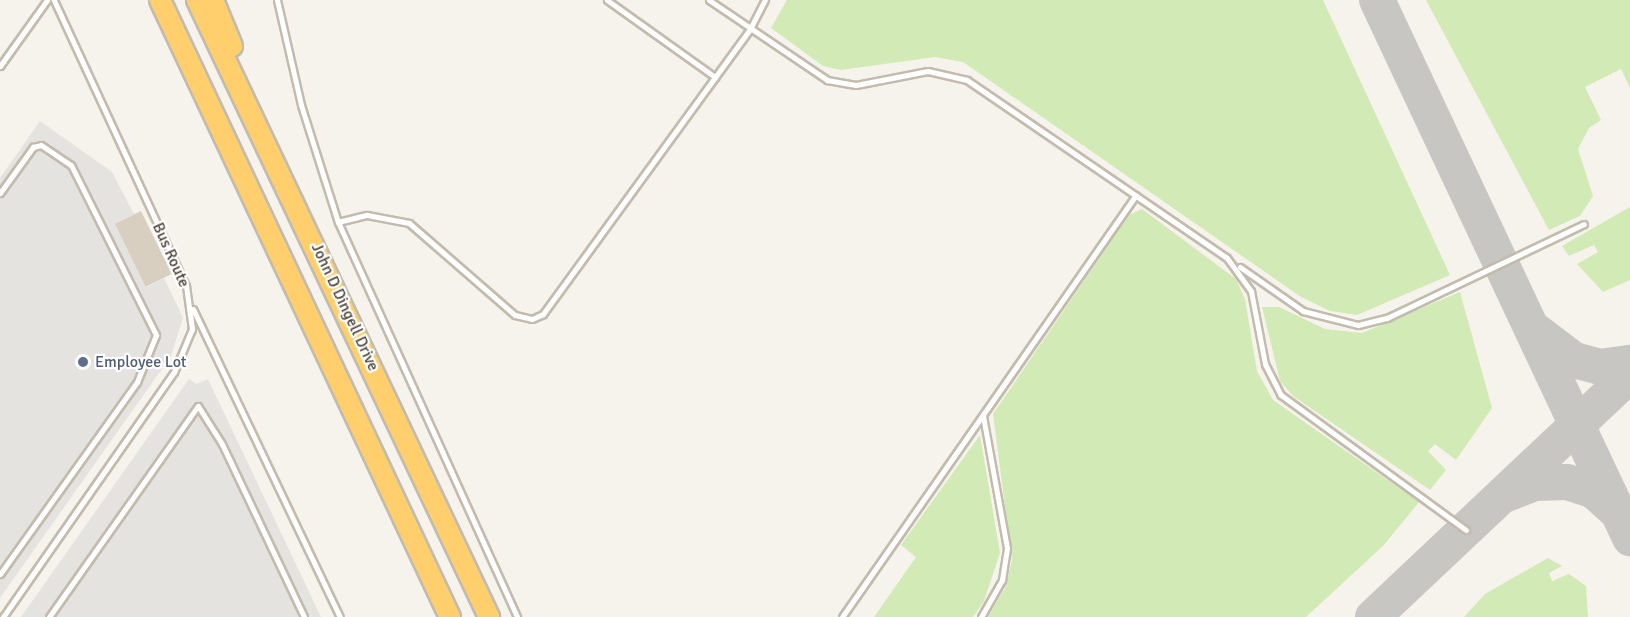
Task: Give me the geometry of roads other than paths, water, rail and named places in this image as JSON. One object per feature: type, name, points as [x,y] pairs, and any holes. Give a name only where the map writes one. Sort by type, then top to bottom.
[{"type":"highway","points":[[160,0],[450,617]]},
{"type":"highway","name":"John D Dingell Drive","points":[[197,0],[307,225],[489,617]]},
{"type":"highway","points":[[213,0],[307,225]]},
{"type":"lane","points":[[0,66],[47,0]]},
{"type":"lane","name":"Bus Route","points":[[3,617],[174,372],[190,342],[190,302],[54,0]]},
{"type":"lane","points":[[277,0],[301,105],[338,222],[517,617]]},
{"type":"lane","points":[[607,0],[715,77]]},
{"type":"lane","points":[[709,0],[816,74],[842,84],[928,71],[956,74],[1303,311],[1358,325],[1387,318],[1584,224]]},
{"type":"lane","points":[[338,222],[367,215],[418,227],[508,310],[532,319],[550,307],[750,29],[765,0]]},
{"type":"lane","points":[[0,193],[33,147],[40,145],[71,165],[156,335],[137,382],[0,574]]},
{"type":"lane","points":[[842,617],[1136,195]]},
{"type":"lane","points":[[1227,258],[1251,291],[1265,364],[1281,395],[1466,530]]},
{"type":"lane","points":[[190,302],[340,617]]},
{"type":"lane","points":[[49,617],[198,406],[304,617]]},
{"type":"lane","points":[[981,617],[1002,580],[1007,548],[983,416]]},
{"type":"place","name":"Employee Lot","points":[[83,362]]}]
